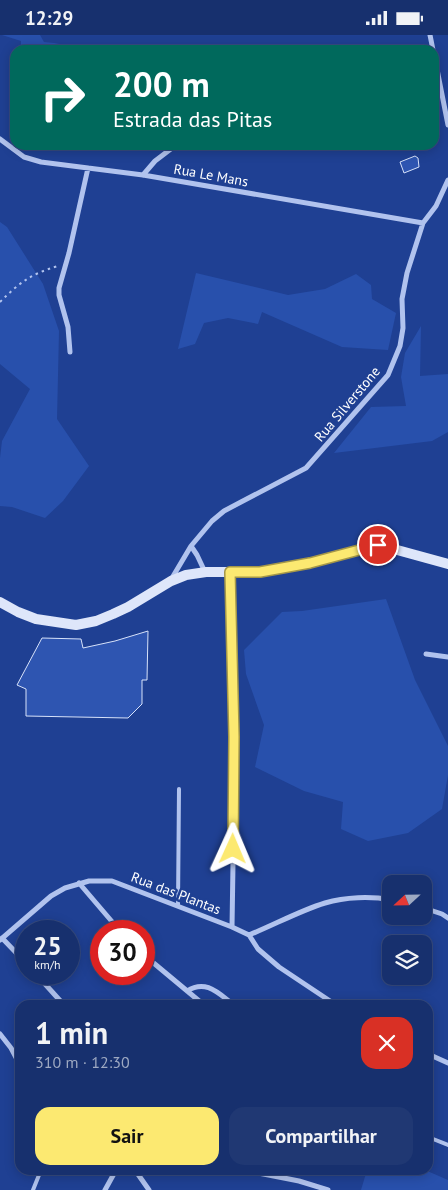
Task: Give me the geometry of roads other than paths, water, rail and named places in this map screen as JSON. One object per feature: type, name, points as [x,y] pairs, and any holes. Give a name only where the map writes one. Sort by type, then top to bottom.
[{"type":"street","points":[[439,79],[448,125]]},
{"type":"street","name":"Rua Le Mans","points":[[15,150],[33,161],[143,175],[423,223]]},
{"type":"street","points":[[143,175],[155,161],[169,150]]},
{"type":"street","points":[[70,352],[68,327],[59,295],[59,288],[88,168]]},
{"type":"street","name":"Rua Silverstone","points":[[171,581],[191,546],[212,521],[224,511],[306,468],[388,375],[400,346],[403,328],[402,299],[404,286],[423,223],[436,206],[448,180]]},
{"type":"street","points":[[0,602],[36,619],[76,625],[96,621],[128,607],[171,581],[186,575],[206,572],[260,572],[310,563],[378,545],[448,564]]},
{"type":"street","points":[[191,546],[206,572]]},
{"type":"street","points":[[230,572],[234,801],[232,927]]},
{"type":"street","points":[[426,654],[448,657]]},
{"type":"street","name":"Rua das Plantas","points":[[1,939],[51,897],[65,888],[89,881],[112,881],[232,927],[248,935],[258,949],[279,967],[328,1000]]},
{"type":"street","points":[[78,883],[110,920]]},
{"type":"street","points":[[248,935],[326,903],[372,898],[382,899]]},
{"type":"street","points":[[432,911],[448,918]]},
{"type":"street","points":[[1,939],[15,952]]},
{"type":"street","points":[[155,964],[198,1000]]},
{"type":"street","points":[[46,985],[59,1000]]},
{"type":"street","points":[[187,991],[196,986],[205,986],[227,1000]]},
{"type":"street","points":[[0,1034],[15,1054]]},
{"type":"street","points":[[433,1056],[448,1063]]},
{"type":"street","points":[[105,1190],[113,1175]]},
{"type":"street","points":[[138,1175],[149,1190]]},
{"type":"street","points":[[267,1175],[298,1181],[328,1190]]},
{"type":"lane","points":[[178,906],[179,789]]},
{"type":"lane","points":[[433,1139],[448,1145]]},
{"type":"lane","points":[[33,1190],[39,1175]]}]
